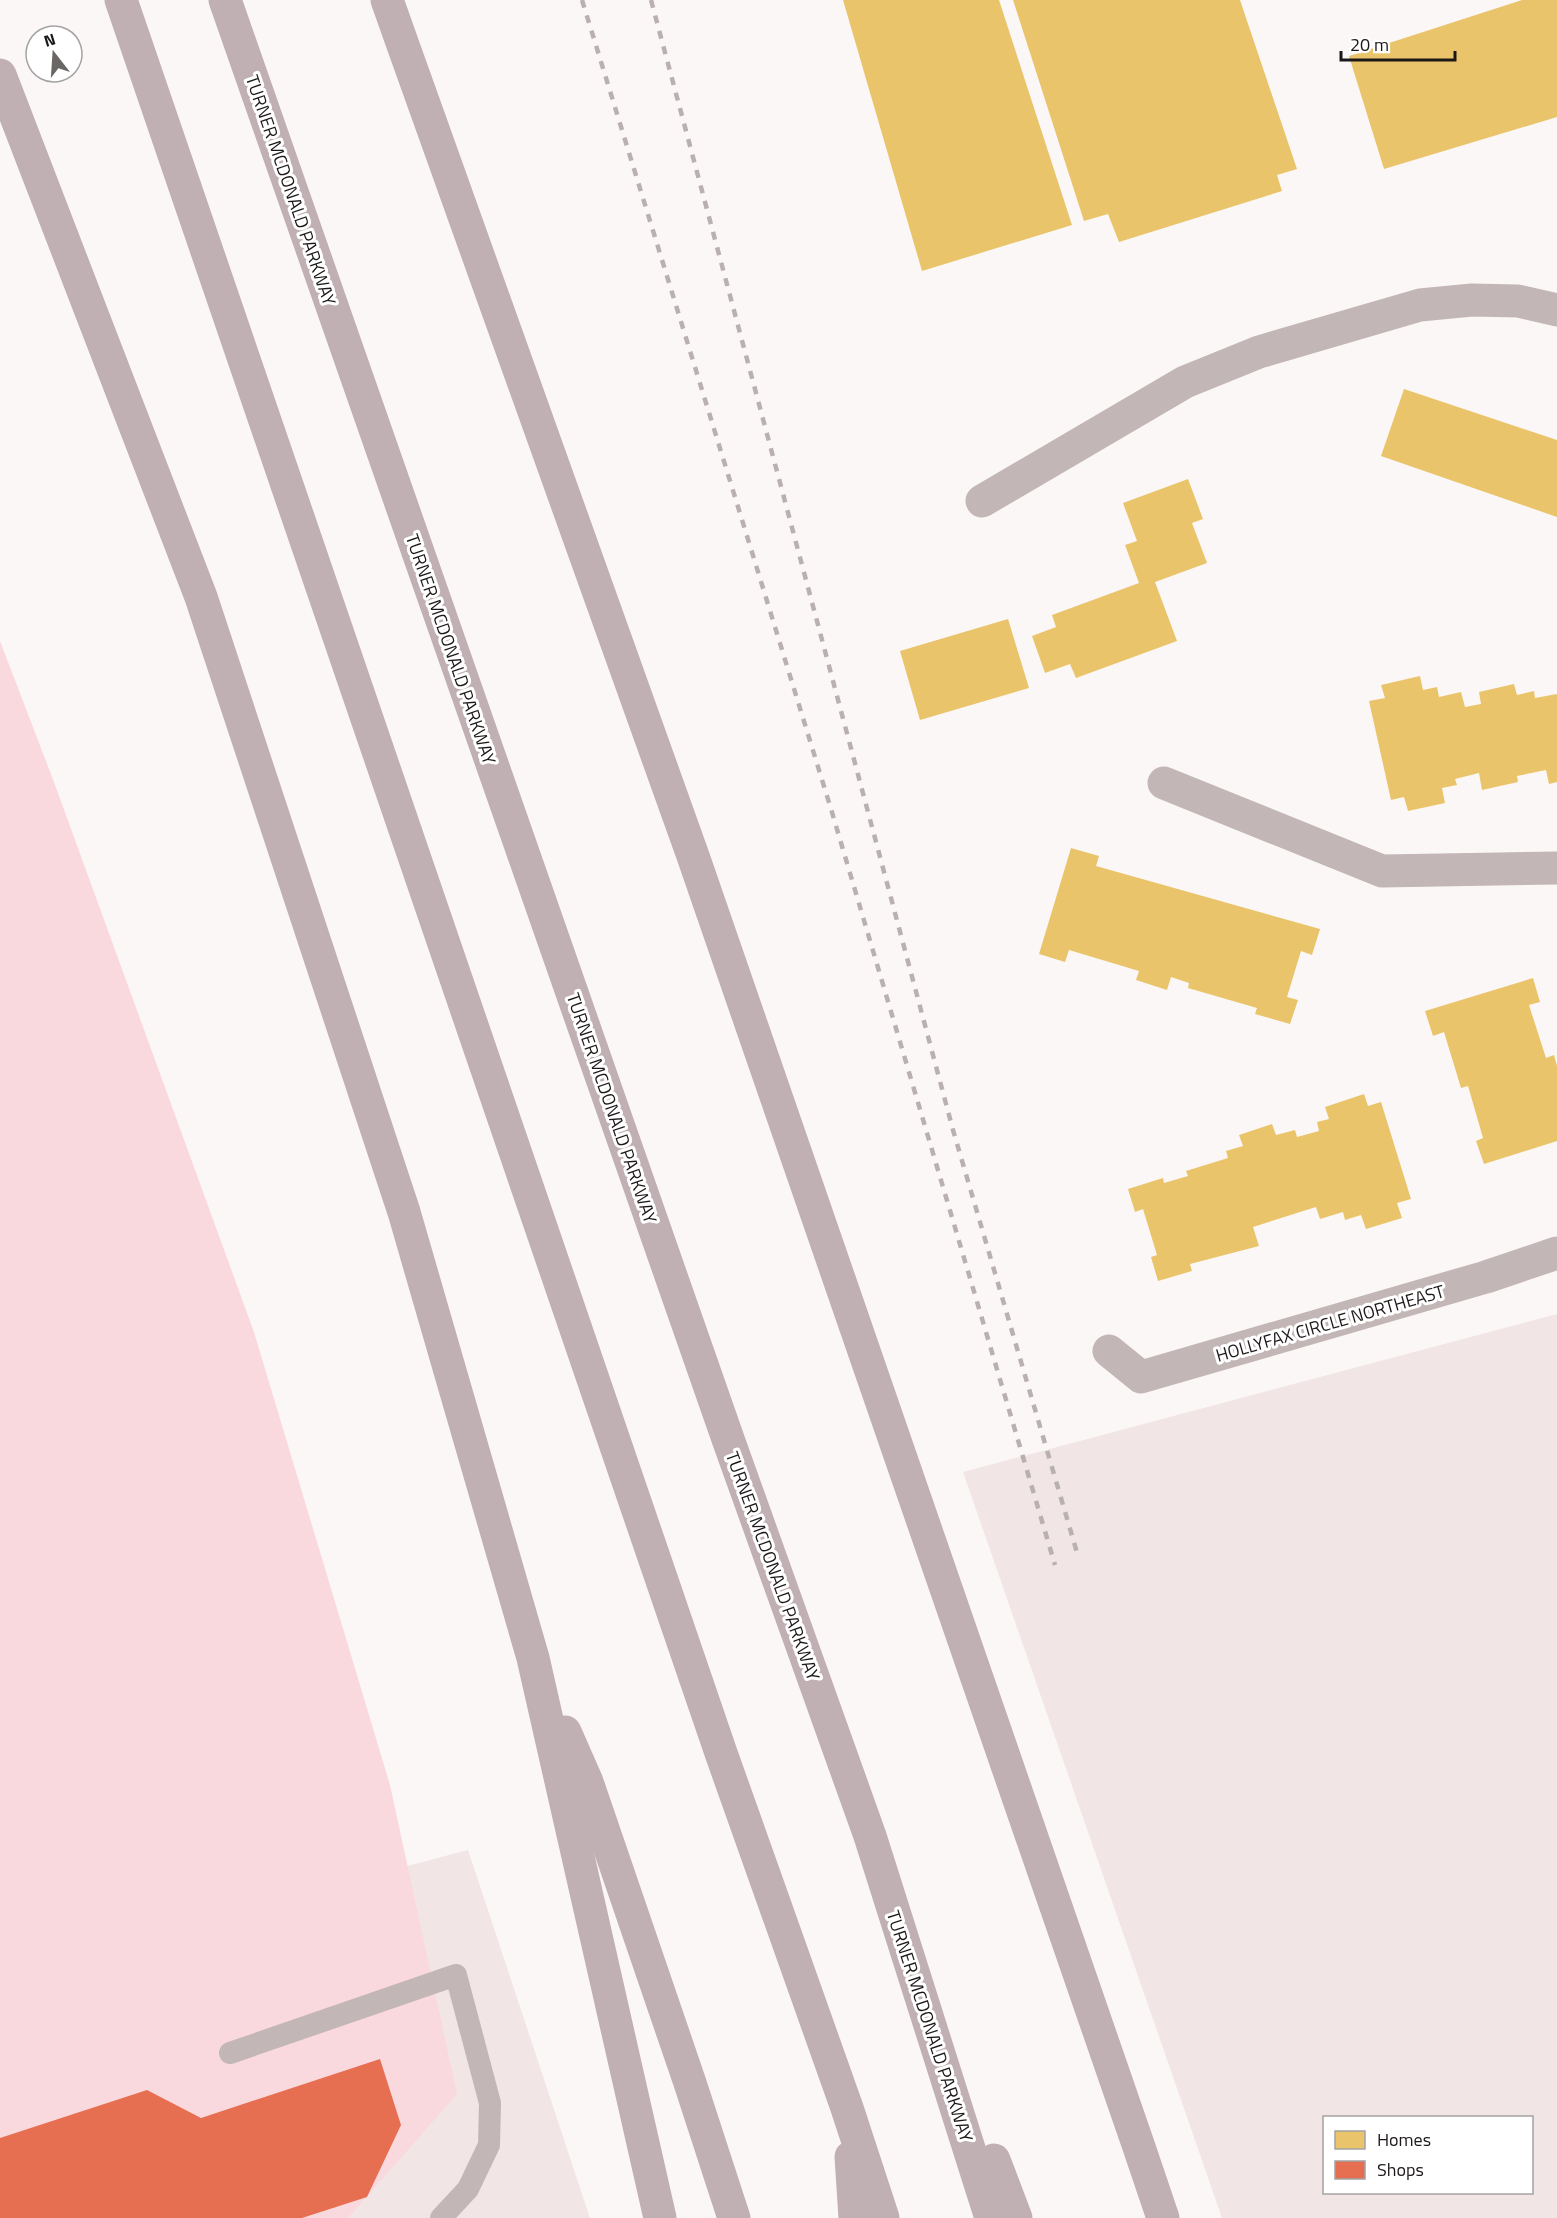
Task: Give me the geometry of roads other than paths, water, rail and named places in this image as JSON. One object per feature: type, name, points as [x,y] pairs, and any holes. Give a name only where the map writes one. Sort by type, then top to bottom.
[{"type":"highway","points":[[121,0],[717,1742],[847,2108],[883,2218]]},
{"type":"highway","name":"TURNER MCDONALD PARKWAY","points":[[225,0],[724,1428],[870,1836],[991,2218]]},
{"type":"highway","points":[[387,0],[538,419],[826,1236],[998,1731],[1163,2218]]},
{"type":"highway","points":[[0,75],[201,597],[404,1212],[534,1658],[660,2218]]},
{"type":"highway","points":[[534,1658],[587,1782],[734,2218]]},
{"type":"highway","points":[[870,1836],[1016,2218]]},
{"type":"highway","points":[[847,2108],[855,2218]]},
{"type":"street","points":[[982,501],[1185,382],[1259,352],[1420,305],[1472,300],[1518,302],[1557,310]]},
{"type":"street","points":[[1164,783],[1382,871],[1557,868]]},
{"type":"street","name":"HOLLYFAX CIRCLE NORTHEAST","points":[[1109,1351],[1141,1377],[1486,1277],[1557,1253]]},
{"type":"lane","points":[[230,2053],[456,1975],[490,2103],[489,2145],[468,2189],[441,2218]]},
{"type":"railway","points":[[582,0],[831,809],[1055,1565]]},
{"type":"railway","points":[[651,0],[953,1130],[1078,1556]]}]
